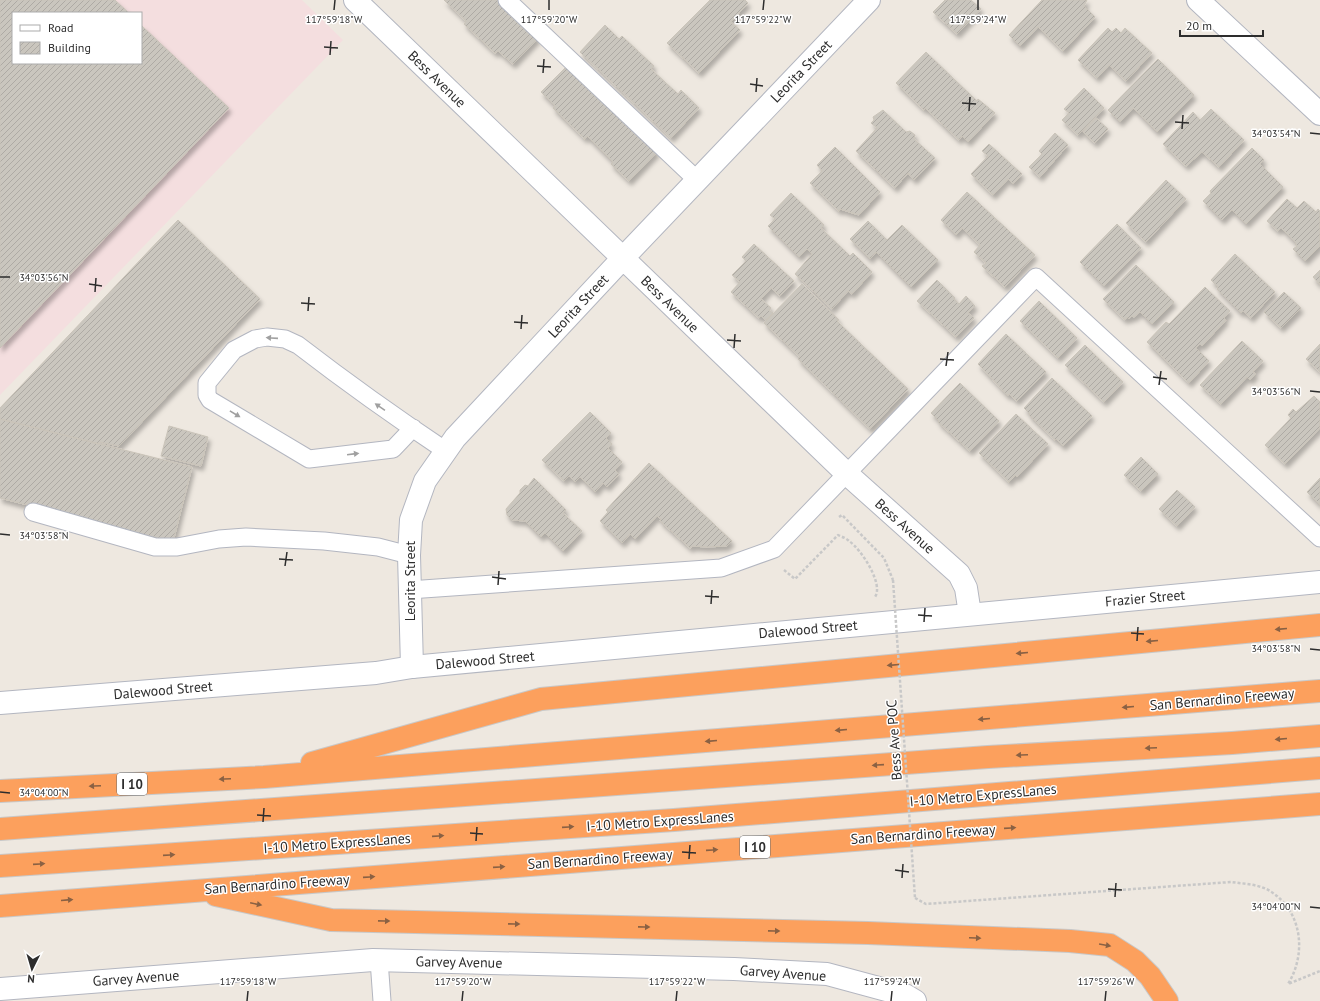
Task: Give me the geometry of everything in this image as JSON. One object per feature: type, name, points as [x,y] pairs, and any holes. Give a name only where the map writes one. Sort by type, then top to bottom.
[{"type":"highway","points":[[264,777],[541,699],[1320,625]]},
{"type":"highway","name":"San Bernardino Freeway","points":[[0,791],[264,777],[1320,691]]},
{"type":"highway","points":[[0,829],[980,757],[1232,743],[1320,736]]},
{"type":"highway","name":"I-10 Metro ExpressLanes","points":[[0,866],[674,820],[1320,768]]},
{"type":"highway","name":"San Bernardino Freeway","points":[[0,906],[191,890],[1320,804]]},
{"type":"highway","points":[[191,890],[331,920],[868,933],[1070,941],[1110,946],[1134,961],[1150,976],[1167,1001]]},
{"type":"street","name":"Bess Avenue","points":[[355,0],[372,8],[623,258],[846,473],[959,574],[966,588],[970,614]]},
{"type":"street","name":"Leorita Street","points":[[412,667],[409,590],[411,520],[425,481],[455,438],[623,258],[869,0]]},
{"type":"street","points":[[1198,0],[1320,114]]},
{"type":"street","name":"Frazier Street","points":[[970,614],[1320,582]]},
{"type":"street","name":"Dalewood Street","points":[[0,703],[376,673],[412,667],[970,614]]},
{"type":"street","name":"Garvey Avenue","points":[[0,989],[379,960],[734,969],[827,974],[904,995],[915,1001]]},
{"type":"lane","points":[[507,0],[698,180]]},
{"type":"lane","points":[[409,590],[721,568],[774,549],[1036,277],[1320,538]]},
{"type":"lane","points":[[413,428],[393,449],[309,459],[210,400],[207,395],[208,383],[234,350],[254,339],[267,337],[285,339],[298,345],[371,400],[413,428],[446,451]]},
{"type":"lane","points":[[33,512],[154,547],[177,546],[219,539],[246,537],[332,542],[378,547],[409,555]]},
{"type":"lane","points":[[379,960],[382,1001]]},
{"type":"path","name":"Bess Ave POC","points":[[836,520],[842,515],[884,558],[893,580],[915,898],[926,904],[1231,882],[1255,885],[1273,893],[1291,913],[1298,932],[1300,955],[1295,972],[1288,984],[1320,971]]},
{"type":"path","points":[[789,565],[783,570],[795,579],[838,535],[850,541],[866,559],[876,581],[877,597],[869,597]]},
{"type":"path","points":[[893,600],[900,599]]},
{"type":"shaded area","points":[[0,0],[302,0],[343,40],[0,395]]},
{"type":"building","points":[[0,0],[115,0],[128,12],[12,12],[12,64],[142,64],[142,26],[229,108],[0,348]]},
{"type":"building","points":[[444,0],[498,0],[538,38],[513,64],[498,51],[495,53],[464,24],[466,21]]},
{"type":"building","points":[[710,0],[745,0],[748,3],[731,22],[740,30],[699,73],[667,43]]},
{"type":"building","points":[[945,0],[971,0],[981,9],[957,34],[933,12]]},
{"type":"building","points":[[1042,0],[1087,0],[1084,6],[1095,17],[1063,51],[1038,27],[1020,46],[1009,35]]},
{"type":"building","points":[[605,25],[619,39],[622,36],[654,66],[651,69],[678,94],[681,90],[699,108],[671,138],[580,52]]},
{"type":"building","points":[[1108,28],[1112,32],[1116,28],[1121,33],[1125,28],[1152,53],[1126,81],[1109,65],[1097,78],[1078,60]]},
{"type":"building","points":[[926,52],[977,101],[978,99],[995,113],[968,142],[962,136],[959,140],[925,108],[924,110],[896,83]]},
{"type":"building","points":[[1158,59],[1194,95],[1157,132],[1133,108],[1120,122],[1108,110]]},
{"type":"building","points":[[567,66],[657,152],[629,181],[611,164],[613,162],[587,136],[585,139],[553,108],[555,106],[541,92]]},
{"type":"building","points":[[1084,88],[1104,108],[1078,135],[1062,120],[1069,113],[1064,109]]},
{"type":"building","points":[[1211,109],[1244,140],[1219,167],[1202,152],[1186,166],[1163,144],[1193,112],[1200,120]]},
{"type":"building","points":[[883,110],[906,132],[910,131],[915,135],[914,139],[935,158],[914,180],[908,173],[895,188],[856,151],[877,128],[871,123],[874,120],[873,117]]},
{"type":"building","points":[[1096,118],[1108,129],[1095,143],[1083,132]]},
{"type":"building","points":[[1055,133],[1068,145],[1040,177],[1029,167],[1042,154],[1039,151]]},
{"type":"building","points":[[989,144],[1022,174],[1013,184],[1008,179],[993,195],[971,174],[988,156],[982,151]]},
{"type":"building","points":[[835,147],[880,192],[859,215],[840,209],[839,211],[810,183],[822,171],[817,165]]},
{"type":"building","points":[[1252,148],[1264,160],[1260,164],[1283,187],[1246,224],[1232,210],[1222,220],[1203,201],[1211,193],[1210,191]]},
{"type":"building","points":[[1166,180],[1186,199],[1146,242],[1126,223]]},
{"type":"building","points":[[967,192],[1035,255],[1005,287],[982,266],[986,263],[974,252],[980,245],[962,228],[956,235],[941,220]]},
{"type":"building","points":[[791,193],[824,225],[821,228],[850,256],[853,253],[872,272],[852,294],[848,291],[832,309],[795,274],[812,254],[807,249],[799,257],[768,226],[775,219],[770,215]]},
{"type":"building","points":[[1287,199],[1297,208],[1304,201],[1316,212],[1318,209],[1320,211],[1320,246],[1305,261],[1293,249],[1297,246],[1295,244],[1296,243],[1281,228],[1278,231],[1267,221]]},
{"type":"building","points":[[178,220],[260,299],[119,446],[99,442],[99,444],[0,419],[0,408]]},
{"type":"building","points":[[868,221],[887,240],[902,225],[938,260],[911,287],[876,252],[870,259],[850,239]]},
{"type":"building","points":[[1117,224],[1141,248],[1104,286],[1080,262]]},
{"type":"building","points":[[754,244],[794,281],[780,296],[771,288],[761,299],[771,308],[769,310],[773,313],[766,320],[761,316],[759,318],[731,292],[740,282],[732,275],[746,261],[742,257]]},
{"type":"building","points":[[1235,254],[1275,292],[1251,318],[1243,311],[1241,313],[1217,289],[1218,287],[1211,280]]},
{"type":"building","points":[[1136,265],[1174,302],[1152,324],[1140,312],[1129,319],[1127,317],[1125,320],[1103,299]]},
{"type":"building","points":[[1320,270],[1320,285],[1313,277]]},
{"type":"building","points":[[937,280],[959,304],[966,296],[975,306],[968,313],[974,318],[956,337],[917,301]]},
{"type":"building","points":[[802,284],[839,320],[837,321],[908,389],[870,429],[798,359],[800,357],[764,323]]},
{"type":"building","points":[[1205,287],[1230,311],[1224,318],[1226,320],[1202,346],[1200,344],[1196,348],[1209,361],[1189,383],[1147,342],[1166,322],[1169,324]]},
{"type":"building","points":[[1284,292],[1301,308],[1281,328],[1264,312]]},
{"type":"building","points":[[1039,301],[1077,338],[1058,358],[1020,321]]},
{"type":"building","points":[[1006,334],[1046,372],[1017,401],[1009,394],[1008,396],[978,364]]},
{"type":"building","points":[[1242,341],[1263,361],[1253,372],[1256,374],[1250,380],[1247,377],[1221,404],[1200,385]]},
{"type":"building","points":[[1320,344],[1320,372],[1306,359]]},
{"type":"building","points":[[1085,345],[1123,382],[1104,402],[1065,365]]},
{"type":"building","points":[[1052,378],[1092,416],[1063,446],[1029,415],[1030,414],[1024,408]]},
{"type":"building","points":[[960,383],[999,421],[970,451],[938,422],[939,421],[931,413]]},
{"type":"building","points":[[1314,396],[1320,402],[1320,428],[1285,464],[1265,445],[1291,418],[1288,415],[1293,409],[1296,412]]},
{"type":"building","points":[[590,412],[611,433],[606,438],[612,444],[608,448],[622,462],[615,470],[619,474],[607,487],[603,483],[595,492],[580,477],[575,482],[569,476],[564,481],[542,460]]},
{"type":"building","points":[[1016,414],[1048,444],[1017,477],[1015,475],[1009,482],[979,453]]},
{"type":"building","points":[[0,419],[192,467],[173,542],[0,498]]},
{"type":"building","points":[[169,426],[208,437],[201,466],[161,456]]},
{"type":"building","points":[[1141,457],[1158,474],[1141,491],[1124,475]]},
{"type":"building","points":[[649,463],[732,541],[727,546],[693,546],[690,548],[660,521],[661,519],[657,516],[635,539],[630,534],[622,543],[600,521],[608,512],[606,510]]},
{"type":"building","points":[[534,478],[566,510],[563,513],[582,531],[563,551],[545,533],[541,537],[525,521],[512,520],[507,515],[506,509],[520,493],[520,490],[525,485],[528,486]]},
{"type":"building","points":[[1320,478],[1320,505],[1307,492]]},
{"type":"building","points":[[1177,490],[1195,507],[1177,526],[1159,509]]}]
